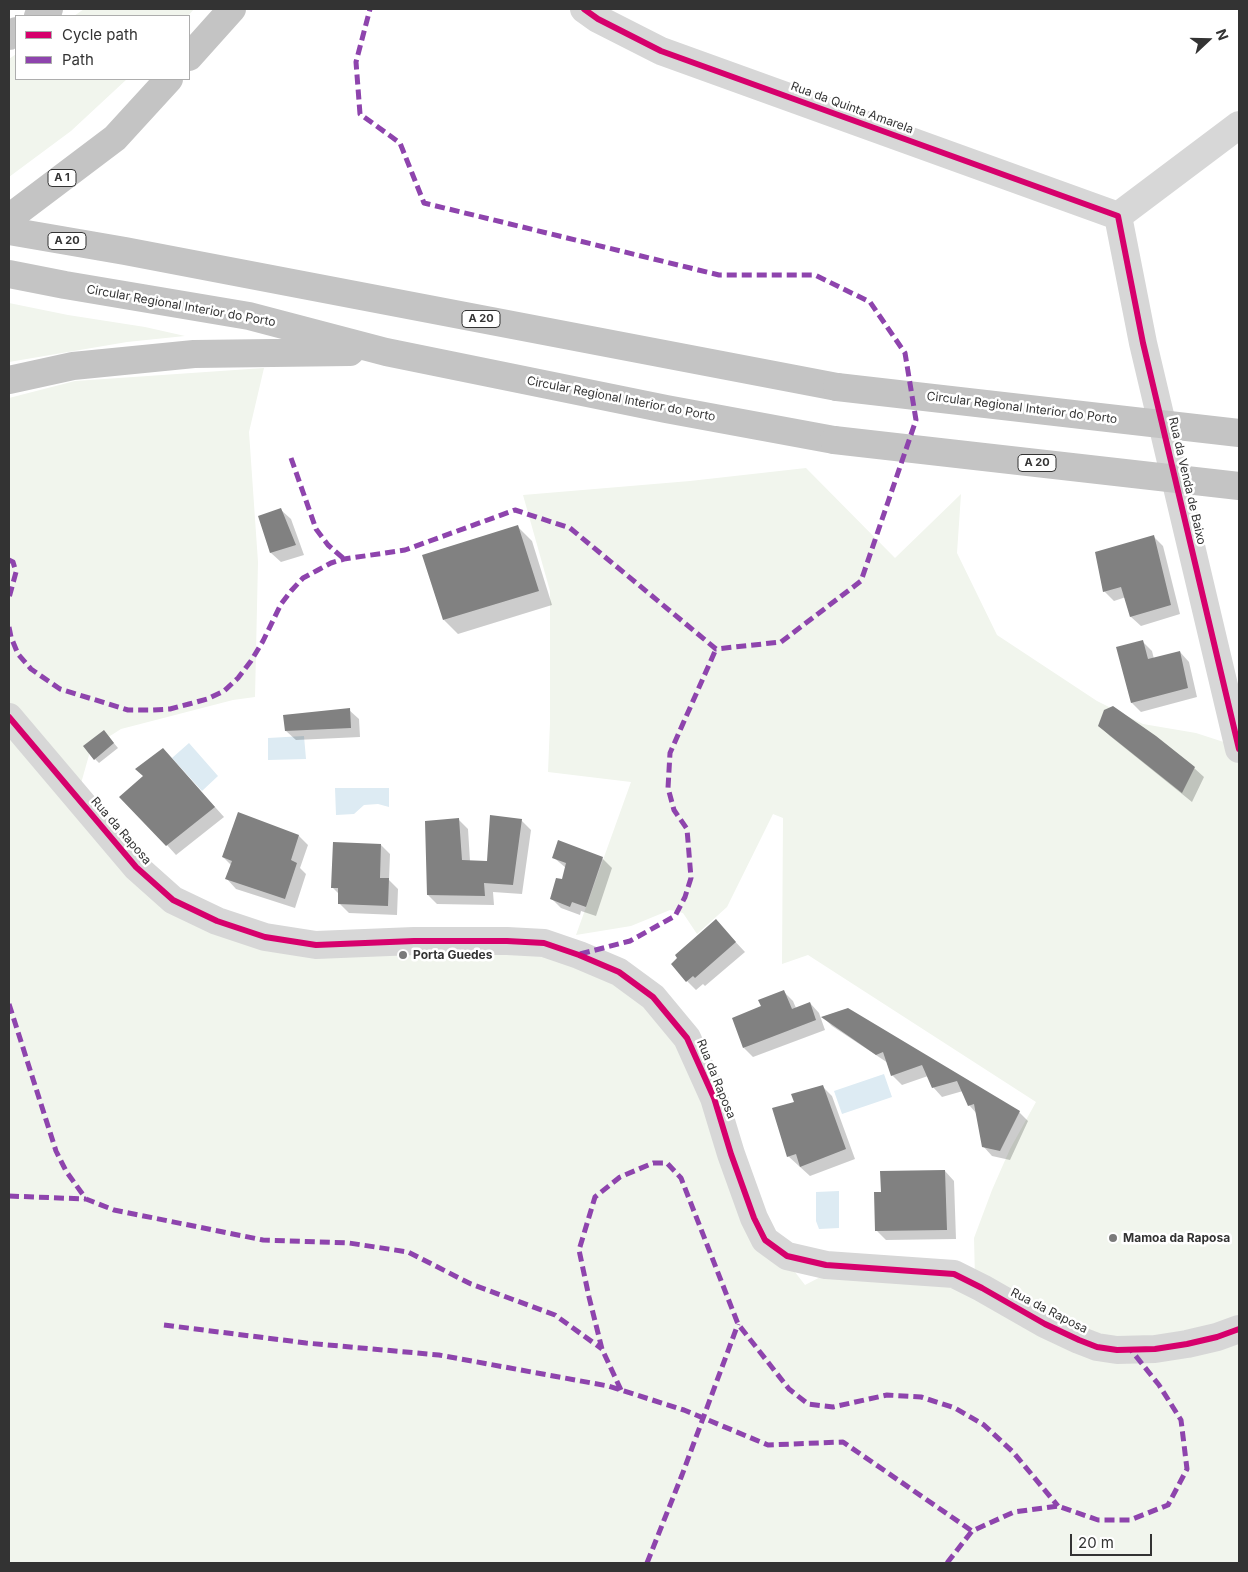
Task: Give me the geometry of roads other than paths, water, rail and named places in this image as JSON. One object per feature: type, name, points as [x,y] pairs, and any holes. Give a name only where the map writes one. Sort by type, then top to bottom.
[{"type":"highway","points":[[190,56],[232,9]]},
{"type":"highway","name":"A 1","points":[[9,218],[115,138],[168,80]]},
{"type":"highway","name":"Circular Regional Interior do Porto","points":[[9,231],[126,251],[837,387],[1239,433]]},
{"type":"highway","name":"Circular Regional Interior do Porto","points":[[9,274],[249,316],[386,352],[666,409],[834,440],[1239,486]]},
{"type":"highway","points":[[9,380],[73,366],[194,354],[386,352]]},
{"type":"street","name":"Rua da Quinta Amarela","points":[[584,9],[660,51],[1118,216]]},
{"type":"street","points":[[1118,216],[1239,125]]},
{"type":"street","name":"Rua da Venda de Baixo","points":[[1118,216],[1143,343],[1239,749]]},
{"type":"street","name":"Rua da Raposa","points":[[9,717],[136,867],[173,900],[217,921],[265,937],[316,945],[414,940],[544,943],[619,972],[653,997],[687,1038],[714,1098],[731,1154],[754,1218],[765,1240],[786,1256],[826,1265],[954,1274],[1045,1324],[1079,1340],[1117,1350],[1155,1350],[1217,1337],[1239,1329]]},
{"type":"place","name":"Porta Guedes","points":[[403,955]]},
{"type":"place","name":"Mamoa da Raposa","points":[[1113,1238]]}]
